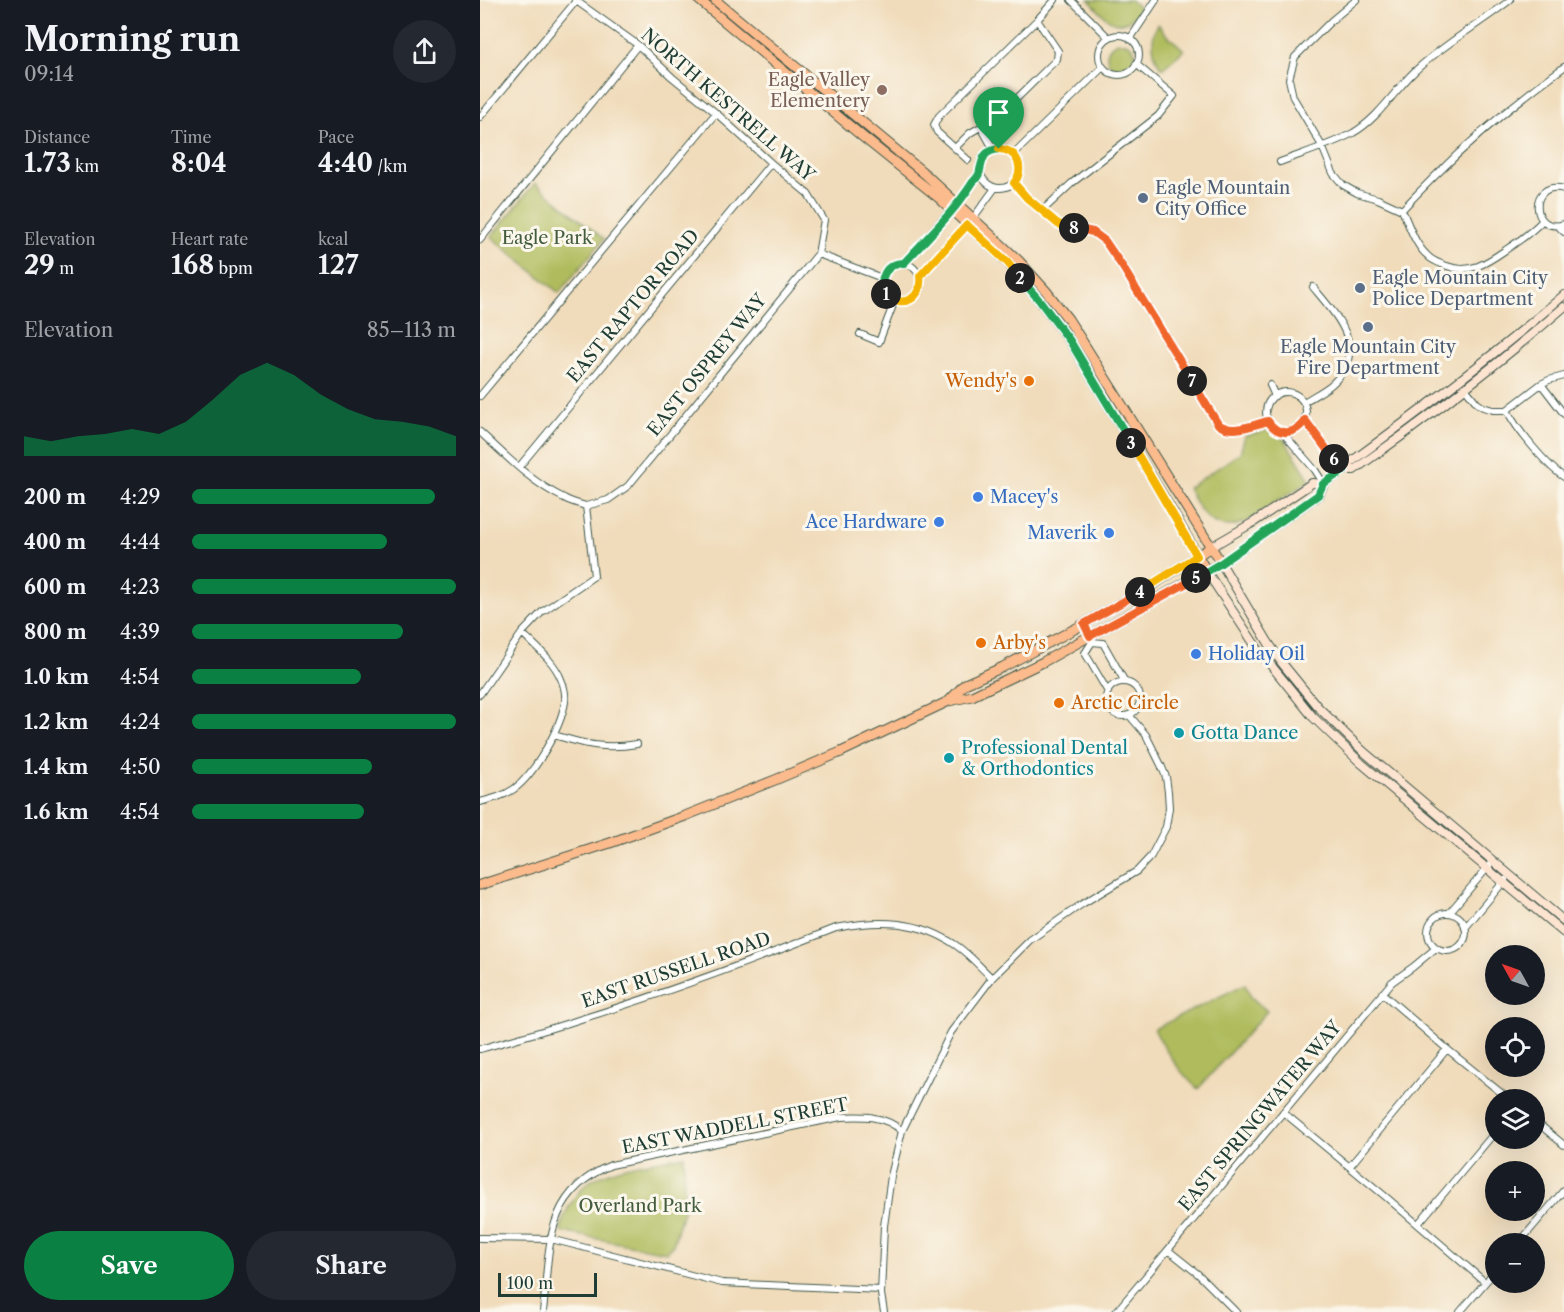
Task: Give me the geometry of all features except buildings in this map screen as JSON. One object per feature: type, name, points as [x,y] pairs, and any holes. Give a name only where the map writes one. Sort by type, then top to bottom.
[{"type":"main road","points":[[699,0],[932,192],[955,207]]},
{"type":"main road","points":[[716,0],[925,174],[970,221],[1018,260],[1068,320],[1282,663],[1317,706],[1363,752],[1493,861],[1506,879],[1564,933]]},
{"type":"main road","points":[[970,221],[1040,301],[1070,341],[1207,572],[1257,648],[1313,717],[1361,763],[1487,869],[1506,879],[1564,921]]},
{"type":"main road","points":[[480,885],[610,843],[755,788],[841,752],[949,701],[972,696],[1091,639],[1207,572],[1318,495],[1323,484],[1344,470],[1347,464],[1408,421],[1564,295]]},
{"type":"main road","points":[[1344,470],[1354,470],[1414,427],[1564,307]]},
{"type":"main road","points":[[949,701],[965,684],[1003,667],[1138,594],[1312,483],[1323,484]]},
{"type":"street","points":[[480,117],[575,0]]},
{"type":"street","name":"NORTH KESTRELL WAY","points":[[575,0],[638,45],[771,164],[808,194],[824,220]]},
{"type":"street","points":[[968,160],[937,132],[934,125],[939,116],[1055,0]]},
{"type":"street","points":[[1071,0],[1109,38]]},
{"type":"street","points":[[1130,39],[1156,0]]},
{"type":"street","points":[[1356,0],[1299,52],[1295,57],[1289,79],[1296,103],[1322,146],[1332,173],[1343,185],[1357,193],[1378,199],[1402,210],[1415,239],[1430,258],[1456,270],[1485,264],[1518,242],[1543,220]]},
{"type":"street","points":[[1280,162],[1353,133],[1368,122],[1415,71],[1510,0]]},
{"type":"street","points":[[955,148],[970,133],[1003,112],[1057,59],[1058,51],[1037,20]]},
{"type":"street","points":[[1120,35],[1130,39],[1138,51],[1136,64],[1130,71],[1119,75],[1108,72],[1099,57],[1100,48],[1109,38],[1120,35]]},
{"type":"street","points":[[480,240],[638,45]]},
{"type":"street","points":[[1042,211],[1072,183],[1158,116],[1174,96],[1136,64]]},
{"type":"street","points":[[1014,154],[1103,67]]},
{"type":"street","points":[[1402,210],[1438,172],[1491,124],[1564,67]]},
{"type":"street","points":[[480,396],[716,113]]},
{"type":"street","points":[[981,127],[994,150]]},
{"type":"street","points":[[904,263],[955,207],[980,171],[985,156],[994,150],[1005,149],[1018,159],[1020,172],[1014,183],[1005,188],[995,188],[985,182],[980,171]]},
{"type":"street","name":"EAST RAPTOR ROAD","points":[[519,467],[771,164]]},
{"type":"street","points":[[1014,183],[1027,198],[1058,224],[1093,232],[1105,241],[1130,278],[1218,424],[1224,429],[1234,430],[1268,421]]},
{"type":"street","points":[[1564,189],[1558,187],[1546,190],[1541,195],[1537,208],[1543,220],[1552,225],[1561,225],[1564,232]]},
{"type":"street","points":[[920,276],[970,221],[995,188]]},
{"type":"street","name":"EAST OSPREY WAY","points":[[586,506],[608,500],[627,486],[818,254],[824,220]]},
{"type":"street","points":[[818,254],[882,279]]},
{"type":"street","points":[[898,263],[914,268],[920,276],[920,285],[916,295],[907,301],[888,297],[882,285],[882,279],[890,267],[898,263]]},
{"type":"street","points":[[1304,402],[1332,384],[1346,367],[1350,351],[1349,342],[1337,315],[1313,287]]},
{"type":"street","points":[[860,334],[879,342],[896,300]]},
{"type":"street","points":[[1465,388],[1483,407],[1507,410],[1541,384],[1564,376]]},
{"type":"street","points":[[1541,384],[1564,414]]},
{"type":"street","points":[[1270,385],[1275,396]]},
{"type":"street","points":[[1283,433],[1296,430],[1305,420],[1304,402],[1300,397],[1288,392],[1271,399],[1266,417],[1274,429],[1283,433],[1315,470],[1323,484]]},
{"type":"street","points":[[1507,410],[1515,425],[1553,469],[1564,477]]},
{"type":"street","points":[[1305,420],[1344,470]]},
{"type":"street","points":[[480,432],[546,488],[565,499],[586,506],[594,576],[542,612],[522,633],[480,694]]},
{"type":"street","points":[[1084,624],[1091,639],[1103,643],[1125,682],[1139,693],[1140,699],[1135,712],[1121,717],[1112,712],[1106,702],[1107,692],[1085,653],[1091,639]]},
{"type":"street","points":[[480,802],[513,790],[526,779],[554,735],[561,718],[565,699],[562,681],[556,667],[522,633]]},
{"type":"street","points":[[1107,692],[1116,684],[1125,682]]},
{"type":"street","points":[[884,1312],[881,1290],[884,1226],[891,1176],[902,1131],[951,1032],[992,978],[1030,940],[1082,904],[1137,871],[1151,856],[1166,827],[1169,808],[1166,777],[1146,735],[1129,715]]},
{"type":"street","points":[[554,735],[602,747],[638,744]]},
{"type":"street","points":[[1449,913],[1493,861]]},
{"type":"street","points":[[1466,928],[1506,879]]},
{"type":"street","points":[[1449,913],[1460,918],[1466,928],[1464,941],[1452,950],[1436,948],[1428,936],[1428,929],[1434,918],[1440,914],[1449,913]]},
{"type":"street","name":"EAST RUSSELL ROAD","points":[[480,1048],[582,1019],[699,980],[836,928],[859,923],[898,923],[929,930],[957,946],[992,978]]},
{"type":"street","name":"EAST SPRINGWATER WAY","points":[[1116,1312],[1382,993],[1392,982],[1436,948]]},
{"type":"street","points":[[1382,993],[1496,1089]]},
{"type":"street","points":[[1350,1166],[1447,1049]]},
{"type":"street","points":[[1283,1112],[1350,1166],[1485,1282],[1460,1312]]},
{"type":"street","name":"EAST WADDELL STREET","points":[[543,1312],[555,1220],[561,1207],[577,1186],[599,1170],[612,1165],[841,1117],[875,1118],[892,1122],[902,1131]]},
{"type":"street","points":[[1545,1129],[1564,1145]]},
{"type":"street","points":[[1418,1224],[1485,1144]]},
{"type":"street","points":[[1527,1233],[1564,1190]]},
{"type":"street","points":[[480,1238],[551,1239],[722,1283],[881,1290]]},
{"type":"street","points":[[1168,1250],[1198,1274],[1234,1311]]},
{"type":"green space","points":[[1089,0],[1131,0],[1140,9],[1130,19],[1117,23],[1102,14]]},
{"type":"green space","points":[[1158,24],[1184,50],[1162,69],[1153,47],[1155,29]]},
{"type":"green space","points":[[1121,42],[1131,46],[1135,56],[1131,66],[1121,70],[1111,66],[1107,56],[1111,46]]},
{"type":"green space","name":"Eagle Park","points":[[535,183],[604,239],[559,293],[491,237]]},
{"type":"green space","points":[[1268,430],[1285,440],[1310,480],[1243,523],[1224,526],[1208,519],[1188,488],[1240,453],[1245,436]]},
{"type":"green space","points":[[1245,984],[1251,997],[1267,1011],[1198,1089],[1173,1061],[1154,1029]]},
{"type":"green space","name":"Overland Park","points":[[684,1156],[684,1208],[673,1245],[666,1252],[561,1232],[567,1209],[586,1184],[620,1168]]},
{"type":"place","name":"Eagle Valley Elementery","points":[[882,90]]},
{"type":"place","name":"Eagle Mountain City Office","points":[[1143,198]]},
{"type":"place","name":"Eagle Mountain City Police Department","points":[[1360,288]]},
{"type":"place","name":"Eagle Mountain City Fire Department","points":[[1368,327]]},
{"type":"place","name":"Wendy's","points":[[1029,381]]},
{"type":"place","name":"Macey's","points":[[978,497]]},
{"type":"place","name":"Ace Hardware","points":[[939,522]]},
{"type":"place","name":"Maverik","points":[[1109,533]]},
{"type":"place","name":"Arby's","points":[[981,643]]},
{"type":"place","name":"Holiday Oil","points":[[1196,654]]},
{"type":"place","name":"Arctic Circle","points":[[1059,703]]},
{"type":"place","name":"Gotta Dance","points":[[1179,733]]},
{"type":"place","name":"Professional Dental & Orthodontics","points":[[949,758]]},
{"type":"route","points":[[999,149],[1010,151],[1018,159],[1020,172],[1014,183],[1027,198],[1058,224],[1093,232],[1105,241],[1218,424],[1224,429],[1234,430],[1268,421],[1274,429],[1283,433],[1296,430],[1305,420],[1344,470],[1323,484],[1318,495],[1221,563],[1090,636],[1084,624],[1138,594],[1197,556],[1172,511],[1070,341],[1007,262],[967,225],[920,276],[919,290],[911,299],[902,302],[893,300],[888,297],[882,285],[887,269],[894,264],[904,263],[966,193],[980,171],[985,156],[999,149]]}]
